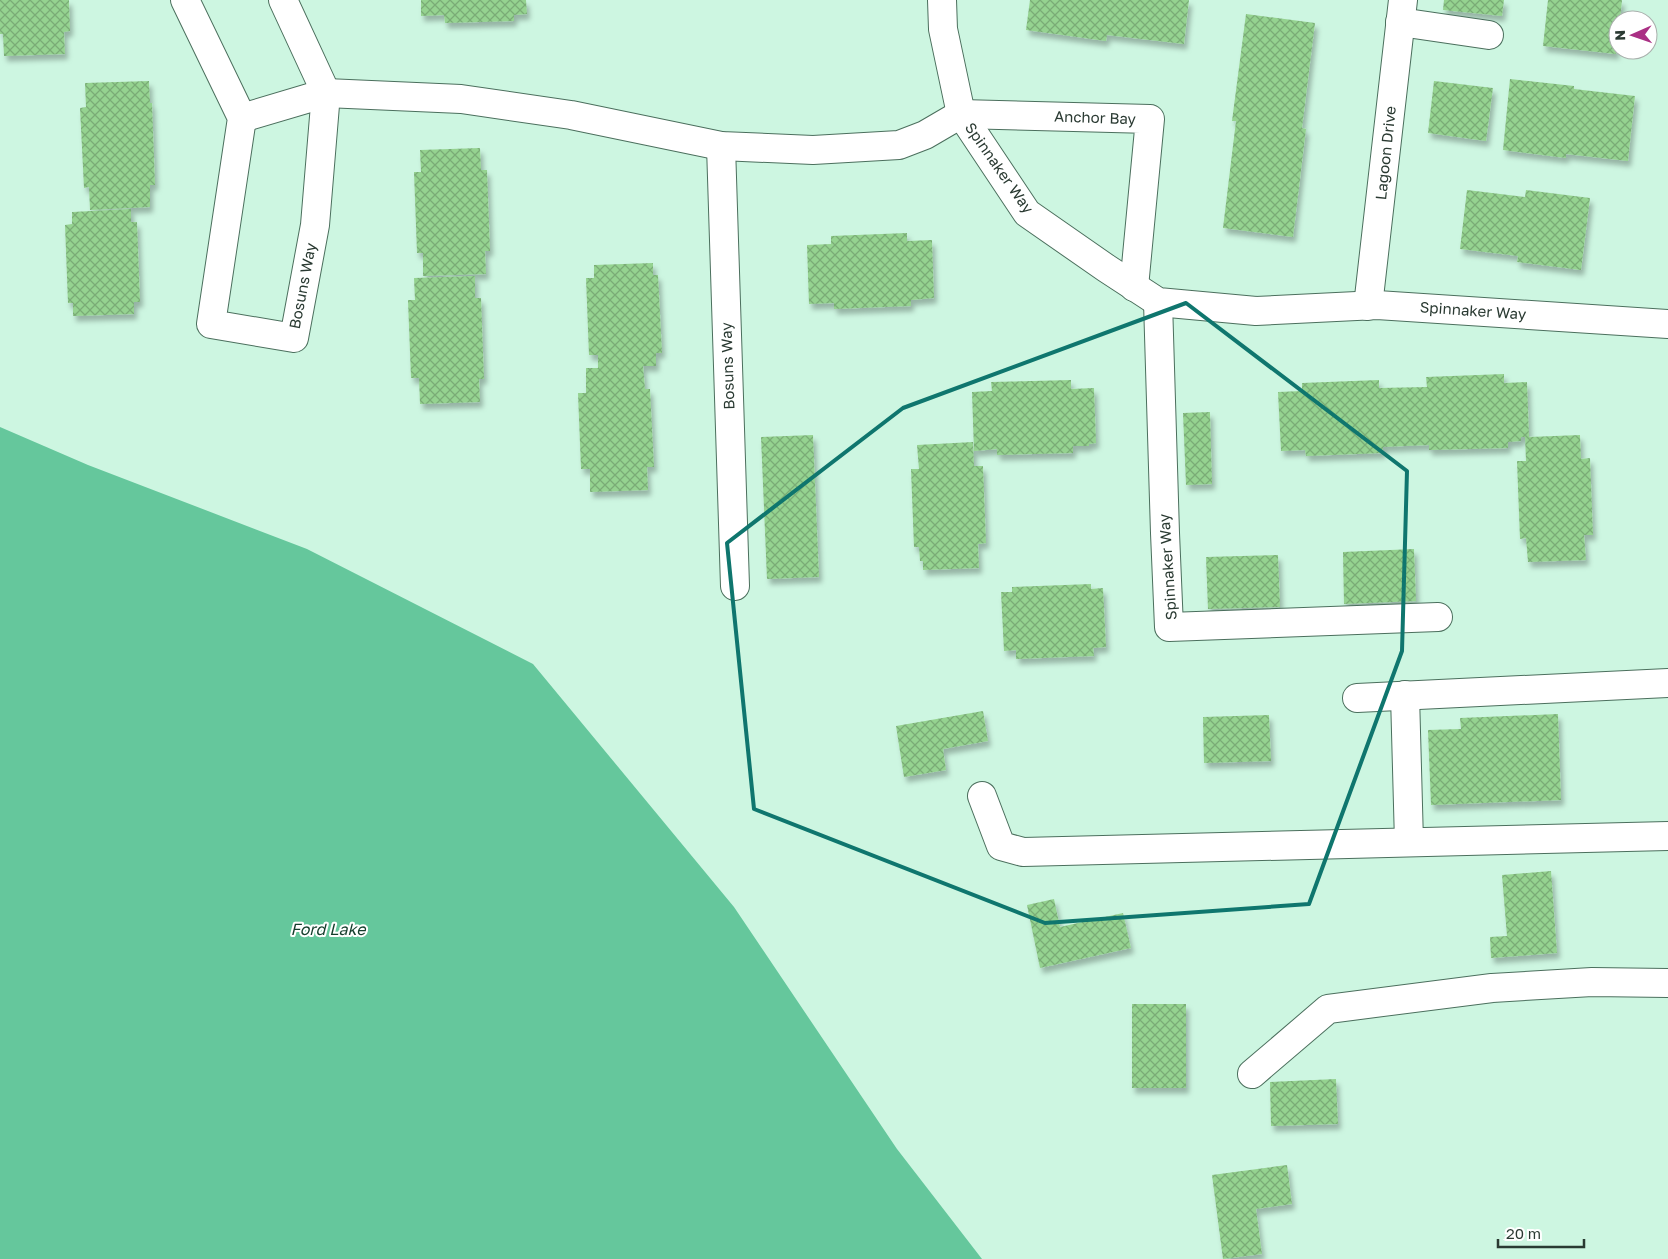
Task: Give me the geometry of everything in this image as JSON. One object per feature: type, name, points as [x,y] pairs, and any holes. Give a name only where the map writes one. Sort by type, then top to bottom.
[{"type":"street","points":[[185,0],[242,118],[326,93],[461,99],[572,115],[720,146],[813,150],[899,145],[925,135],[961,114]]},
{"type":"street","points":[[282,0],[326,93]]},
{"type":"street","name":"Spinnaker Way","points":[[942,0],[942,29],[961,114],[1027,213],[1158,302],[1256,311],[1377,305],[1668,324]]},
{"type":"street","points":[[1401,11],[1489,34]]},
{"type":"street","name":"Lagoon Drive","points":[[1368,306],[1401,11]]},
{"type":"street","name":"Bosuns Way","points":[[242,118],[211,324],[294,338],[315,225],[326,93]]},
{"type":"street","name":"Anchor Bay","points":[[961,114],[1150,119],[1134,287]]},
{"type":"street","name":"Bosuns Way","points":[[720,146],[735,586]]},
{"type":"street","name":"Spinnaker Way","points":[[1158,302],[1169,627],[1438,617]]},
{"type":"street","points":[[1357,698],[1668,683]]},
{"type":"street","points":[[1404,695],[1409,842]]},
{"type":"street","points":[[982,796],[1001,846],[1023,852],[1668,836]]},
{"type":"street","points":[[1252,1074],[1328,1009],[1492,988],[1592,982],[1668,983]]},
{"type":"highlighted area","points":[[1186,303],[1407,471],[1402,651],[1309,904],[1045,923],[754,809],[727,543],[903,408]]},
{"type":"water","name":"Ford Lake","points":[[0,427],[88,465],[307,549],[533,664],[734,907],[897,1149],[982,1259],[0,1259]]},
{"type":"building","points":[[0,0],[69,0],[70,31],[64,32],[65,54],[4,56],[3,34],[0,34]]},
{"type":"building","points":[[421,0],[526,0],[527,14],[514,15],[514,21],[445,23],[444,15],[421,16]]},
{"type":"building","points":[[1030,0],[1189,0],[1184,44],[1107,35],[1106,41],[1026,30]]},
{"type":"building","points":[[1444,0],[1504,0],[1502,16],[1443,10]]},
{"type":"building","points":[[1548,0],[1622,0],[1621,10],[1608,10],[1608,53],[1543,46]]},
{"type":"building","points":[[1246,14],[1315,23],[1302,128],[1306,129],[1293,237],[1223,228],[1236,121],[1232,121]]},
{"type":"building","points":[[1510,79],[1574,86],[1574,89],[1635,96],[1628,161],[1566,154],[1566,158],[1503,150]]},
{"type":"building","points":[[149,81],[150,103],[152,103],[155,185],[150,185],[150,207],[90,210],[89,187],[84,188],[80,108],[86,107],[85,83]]},
{"type":"building","points":[[1434,81],[1493,88],[1486,141],[1428,133]]},
{"type":"building","points":[[480,148],[481,170],[487,170],[490,251],[485,251],[486,274],[423,276],[423,253],[417,253],[414,172],[421,172],[420,150]]},
{"type":"building","points":[[1467,190],[1525,197],[1526,190],[1590,198],[1581,270],[1517,262],[1518,256],[1460,249]]},
{"type":"building","points":[[131,209],[131,222],[137,222],[140,302],[134,302],[134,314],[73,316],[73,303],[68,303],[65,225],[72,224],[72,212]]},
{"type":"building","points":[[907,233],[907,241],[932,240],[934,298],[911,300],[911,306],[834,309],[834,303],[809,304],[807,245],[831,244],[831,236]]},
{"type":"building","points":[[653,263],[653,275],[658,275],[662,353],[656,353],[656,366],[643,366],[645,389],[650,389],[654,467],[647,467],[648,490],[590,492],[590,469],[581,469],[578,393],[586,393],[586,368],[598,368],[598,355],[589,355],[586,278],[594,278],[594,265]]},
{"type":"building","points":[[475,276],[475,298],[481,298],[484,379],[479,379],[480,402],[420,404],[419,378],[411,378],[408,300],[415,300],[414,278]]},
{"type":"building","points":[[1504,374],[1504,383],[1527,382],[1529,437],[1580,435],[1581,459],[1590,458],[1593,535],[1584,535],[1586,560],[1528,562],[1526,538],[1520,539],[1517,461],[1526,461],[1525,437],[1521,437],[1521,441],[1508,442],[1508,448],[1429,450],[1429,445],[1383,447],[1383,453],[1306,456],[1305,450],[1281,451],[1278,392],[1302,391],[1302,383],[1379,380],[1379,388],[1427,387],[1426,377]]},
{"type":"building","points":[[1071,380],[1071,389],[1094,388],[1096,443],[1089,444],[1089,446],[1073,446],[1073,453],[997,455],[997,449],[974,451],[972,392],[992,391],[991,382]]},
{"type":"building","points":[[1210,412],[1212,484],[1186,485],[1183,413]]},
{"type":"building","points":[[813,435],[819,577],[767,579],[761,437]]},
{"type":"building","points":[[973,442],[974,466],[983,466],[986,543],[978,544],[979,568],[923,570],[923,561],[920,561],[919,547],[914,547],[911,469],[919,469],[917,445]]},
{"type":"building","points":[[1414,549],[1416,601],[1344,604],[1343,552]]},
{"type":"building","points":[[1278,555],[1280,607],[1208,609],[1206,557]]},
{"type":"building","points":[[1091,584],[1091,589],[1103,588],[1106,647],[1093,648],[1094,656],[1016,659],[1016,650],[1004,651],[1001,592],[1012,592],[1012,587]]},
{"type":"building","points":[[983,711],[988,741],[943,749],[946,770],[904,777],[896,726]]},
{"type":"building","points":[[1558,714],[1561,800],[1431,805],[1428,730],[1461,729],[1460,718]]},
{"type":"building","points":[[1269,715],[1271,761],[1204,763],[1203,717]]},
{"type":"building","points":[[1551,871],[1557,953],[1491,958],[1490,937],[1507,936],[1502,875]]},
{"type":"building","points":[[1054,899],[1060,927],[1123,913],[1131,948],[1040,968],[1027,905]]},
{"type":"building","points":[[1132,1004],[1186,1004],[1186,1088],[1132,1088]]},
{"type":"building","points":[[1336,1079],[1338,1124],[1271,1126],[1270,1082]]},
{"type":"building","points":[[1287,1165],[1292,1204],[1256,1209],[1262,1254],[1223,1259],[1212,1175]]}]
